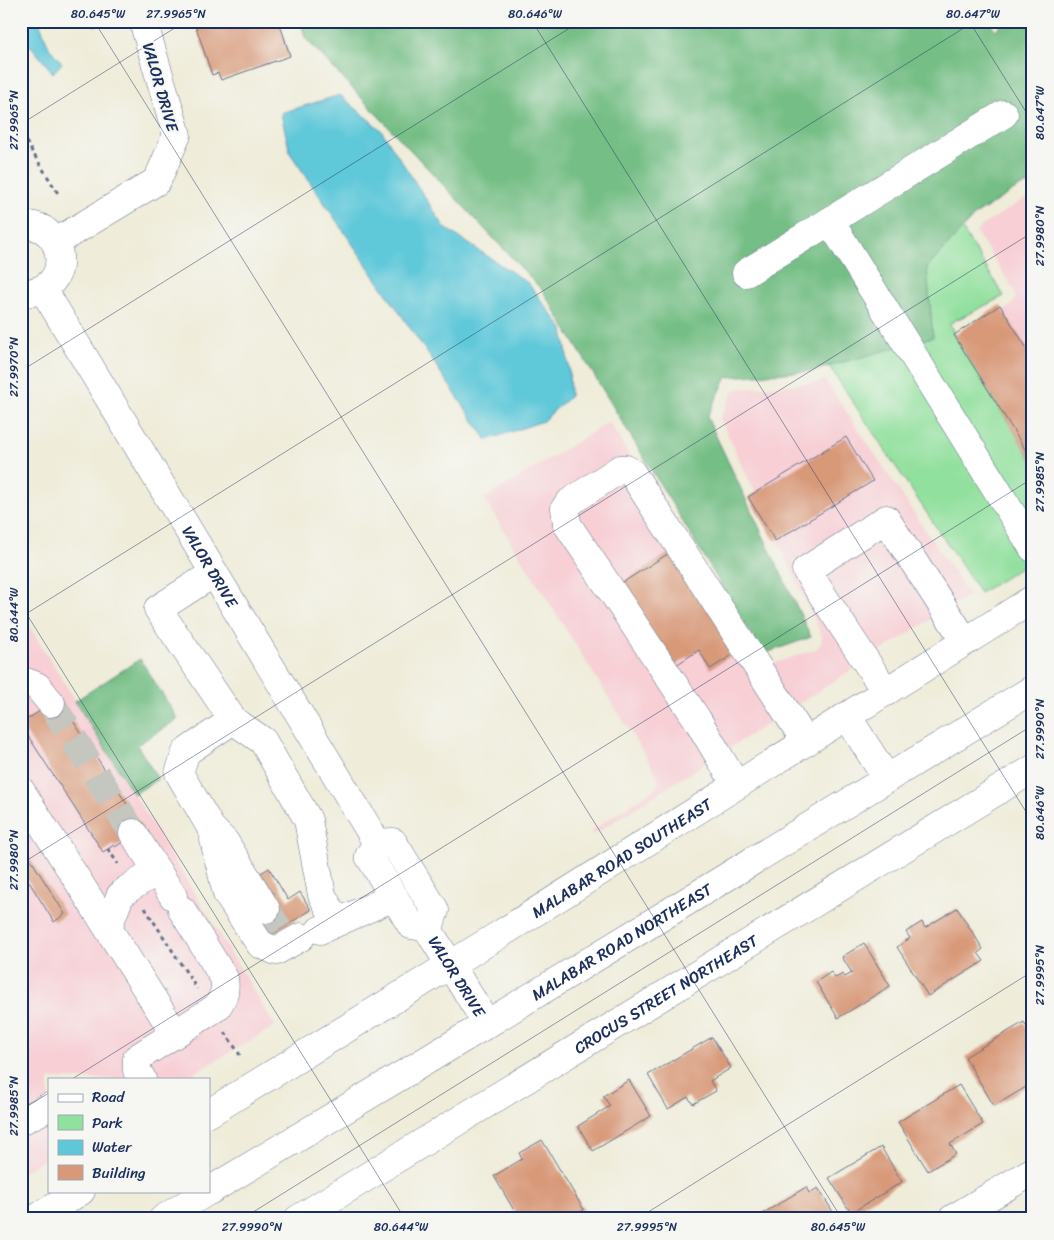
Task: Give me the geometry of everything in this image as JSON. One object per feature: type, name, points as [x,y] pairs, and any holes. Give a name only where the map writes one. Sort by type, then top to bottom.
[{"type":"street","name":"VALOR DRIVE","points":[[143,21],[177,135],[157,181],[56,242],[60,260],[58,272],[52,282],[32,291],[214,573],[377,843]]},
{"type":"street","points":[[746,273],[1004,114]]},
{"type":"street","points":[[830,221],[1033,548]]},
{"type":"street","points":[[21,226],[36,227],[45,231],[56,242]]},
{"type":"street","points":[[736,785],[696,720],[567,524],[565,508],[570,502],[620,469],[626,469],[632,473],[806,742]]},
{"type":"street","points":[[886,692],[806,570],[886,519],[965,641]]},
{"type":"street","points":[[214,573],[158,609],[233,720],[263,741],[308,820],[322,895],[338,922]]},
{"type":"street","name":"MALABAR ROAD SOUTHEAST","points":[[210,1112],[451,964],[1033,599]]},
{"type":"street","points":[[21,680],[37,686],[51,703]]},
{"type":"street","name":"MALABAR ROAD NORTHEAST","points":[[210,1190],[487,1024],[1033,689]]},
{"type":"street","points":[[847,716],[887,779]]},
{"type":"street","points":[[212,828],[227,894],[260,944],[276,951],[282,925],[225,842],[212,828],[179,772],[186,752],[233,720]]},
{"type":"street","name":"CROCUS STREET NORTHEAST","points":[[298,1219],[1033,769]]},
{"type":"street","points":[[21,791],[175,1034]]},
{"type":"street","points":[[132,1076],[137,1058],[218,1008],[226,989],[224,978],[133,833]]},
{"type":"street","name":"VALOR DRIVE","points":[[377,843],[393,842],[435,910],[429,928],[432,936],[487,1024]]},
{"type":"street","name":"VALOR DRIVE","points":[[377,843],[369,856],[411,925],[429,928]]},
{"type":"street","points":[[108,927],[120,896],[157,871]]},
{"type":"street","points":[[282,925],[338,922],[394,897]]},
{"type":"street","points":[[21,1121],[48,1108]]},
{"type":"street","points":[[952,1219],[1033,1171]]},
{"type":"street","points":[[36,1219],[79,1192]]},
{"type":"street","name":"MALABAR ROAD NORTHEAST","points":[[162,1219],[207,1192]]},
{"type":"path","points":[[21,138],[23,137],[59,195]]},
{"type":"path","points":[[108,849],[120,869]]},
{"type":"path","points":[[142,904],[199,992]]},
{"type":"path","points":[[222,1026],[240,1055]]},
{"type":"shaded area","points":[[1033,196],[1033,442],[965,330],[1010,307],[1016,298],[1014,290],[976,232],[983,225],[1024,199]]},
{"type":"shaded area","points":[[825,380],[969,595],[593,835],[591,831],[654,789],[658,783],[658,776],[484,499],[609,422],[753,660],[767,666],[816,649],[821,644],[822,636],[720,418],[735,389],[814,383]]},
{"type":"shaded area","points":[[27,623],[134,794],[275,1026],[186,1078],[48,1078],[48,1158],[21,1173],[21,626]]},
{"type":"green space","points":[[301,21],[989,21],[995,30],[1008,21],[1033,21],[1033,183],[1019,187],[975,215],[927,268],[933,337],[812,371],[727,377],[707,417],[811,637],[763,654],[543,291],[305,38]]},
{"type":"green space","points":[[962,229],[1004,296],[950,323],[954,335],[1033,462],[1033,560],[980,593],[829,366],[932,337],[927,268]]},
{"type":"green space","points":[[140,659],[178,719],[137,745],[158,779],[134,794],[75,701]]},
{"type":"water","points":[[21,21],[39,21],[49,48],[62,63],[53,73],[31,46],[21,44]]},
{"type":"water","points":[[340,95],[381,130],[445,228],[528,283],[563,329],[569,370],[570,396],[543,421],[487,440],[290,153],[281,113]]},
{"type":"building","points":[[92,21],[108,21],[94,27]]},
{"type":"building","points":[[194,21],[279,21],[290,56],[221,80],[218,73],[212,75]]},
{"type":"building","points":[[1000,305],[1033,358],[1033,462],[954,335]]},
{"type":"building","points":[[846,437],[873,481],[775,541],[748,497]]},
{"type":"building","points":[[674,550],[739,651],[710,669],[699,650],[670,669],[617,586]]},
{"type":"building","points":[[59,699],[143,829],[115,847],[114,845],[103,852],[21,725],[21,723]]},
{"type":"building","points":[[21,844],[65,914],[54,922],[21,869]]},
{"type":"building","points":[[269,868],[288,900],[300,892],[311,910],[269,936],[255,915],[253,878]]},
{"type":"building","points":[[957,908],[983,949],[978,953],[984,961],[928,996],[897,947],[910,938],[906,932],[922,922],[925,928]]},
{"type":"building","points":[[864,943],[890,986],[838,1018],[816,982],[831,972],[835,978],[843,974],[845,977],[852,973],[842,957]]},
{"type":"building","points":[[1024,1022],[1033,1038],[1033,1083],[994,1106],[965,1057]]},
{"type":"building","points":[[712,1037],[731,1068],[710,1081],[716,1091],[693,1104],[688,1097],[668,1109],[648,1075]]},
{"type":"building","points":[[629,1080],[651,1116],[593,1151],[578,1126],[610,1106],[603,1096]]},
{"type":"building","points":[[959,1085],[983,1124],[950,1144],[956,1154],[928,1171],[898,1122]]},
{"type":"building","points":[[542,1140],[584,1210],[569,1219],[519,1219],[494,1176],[522,1159],[519,1153]]},
{"type":"building","points":[[881,1147],[902,1182],[851,1213],[829,1178]]},
{"type":"building","points":[[806,1187],[809,1193],[818,1188],[833,1212],[824,1217],[825,1219],[754,1219]]},
{"type":"tunnel","points":[[51,703],[133,833]]},
{"type":"tunnel","points":[[266,909],[279,930]]}]
